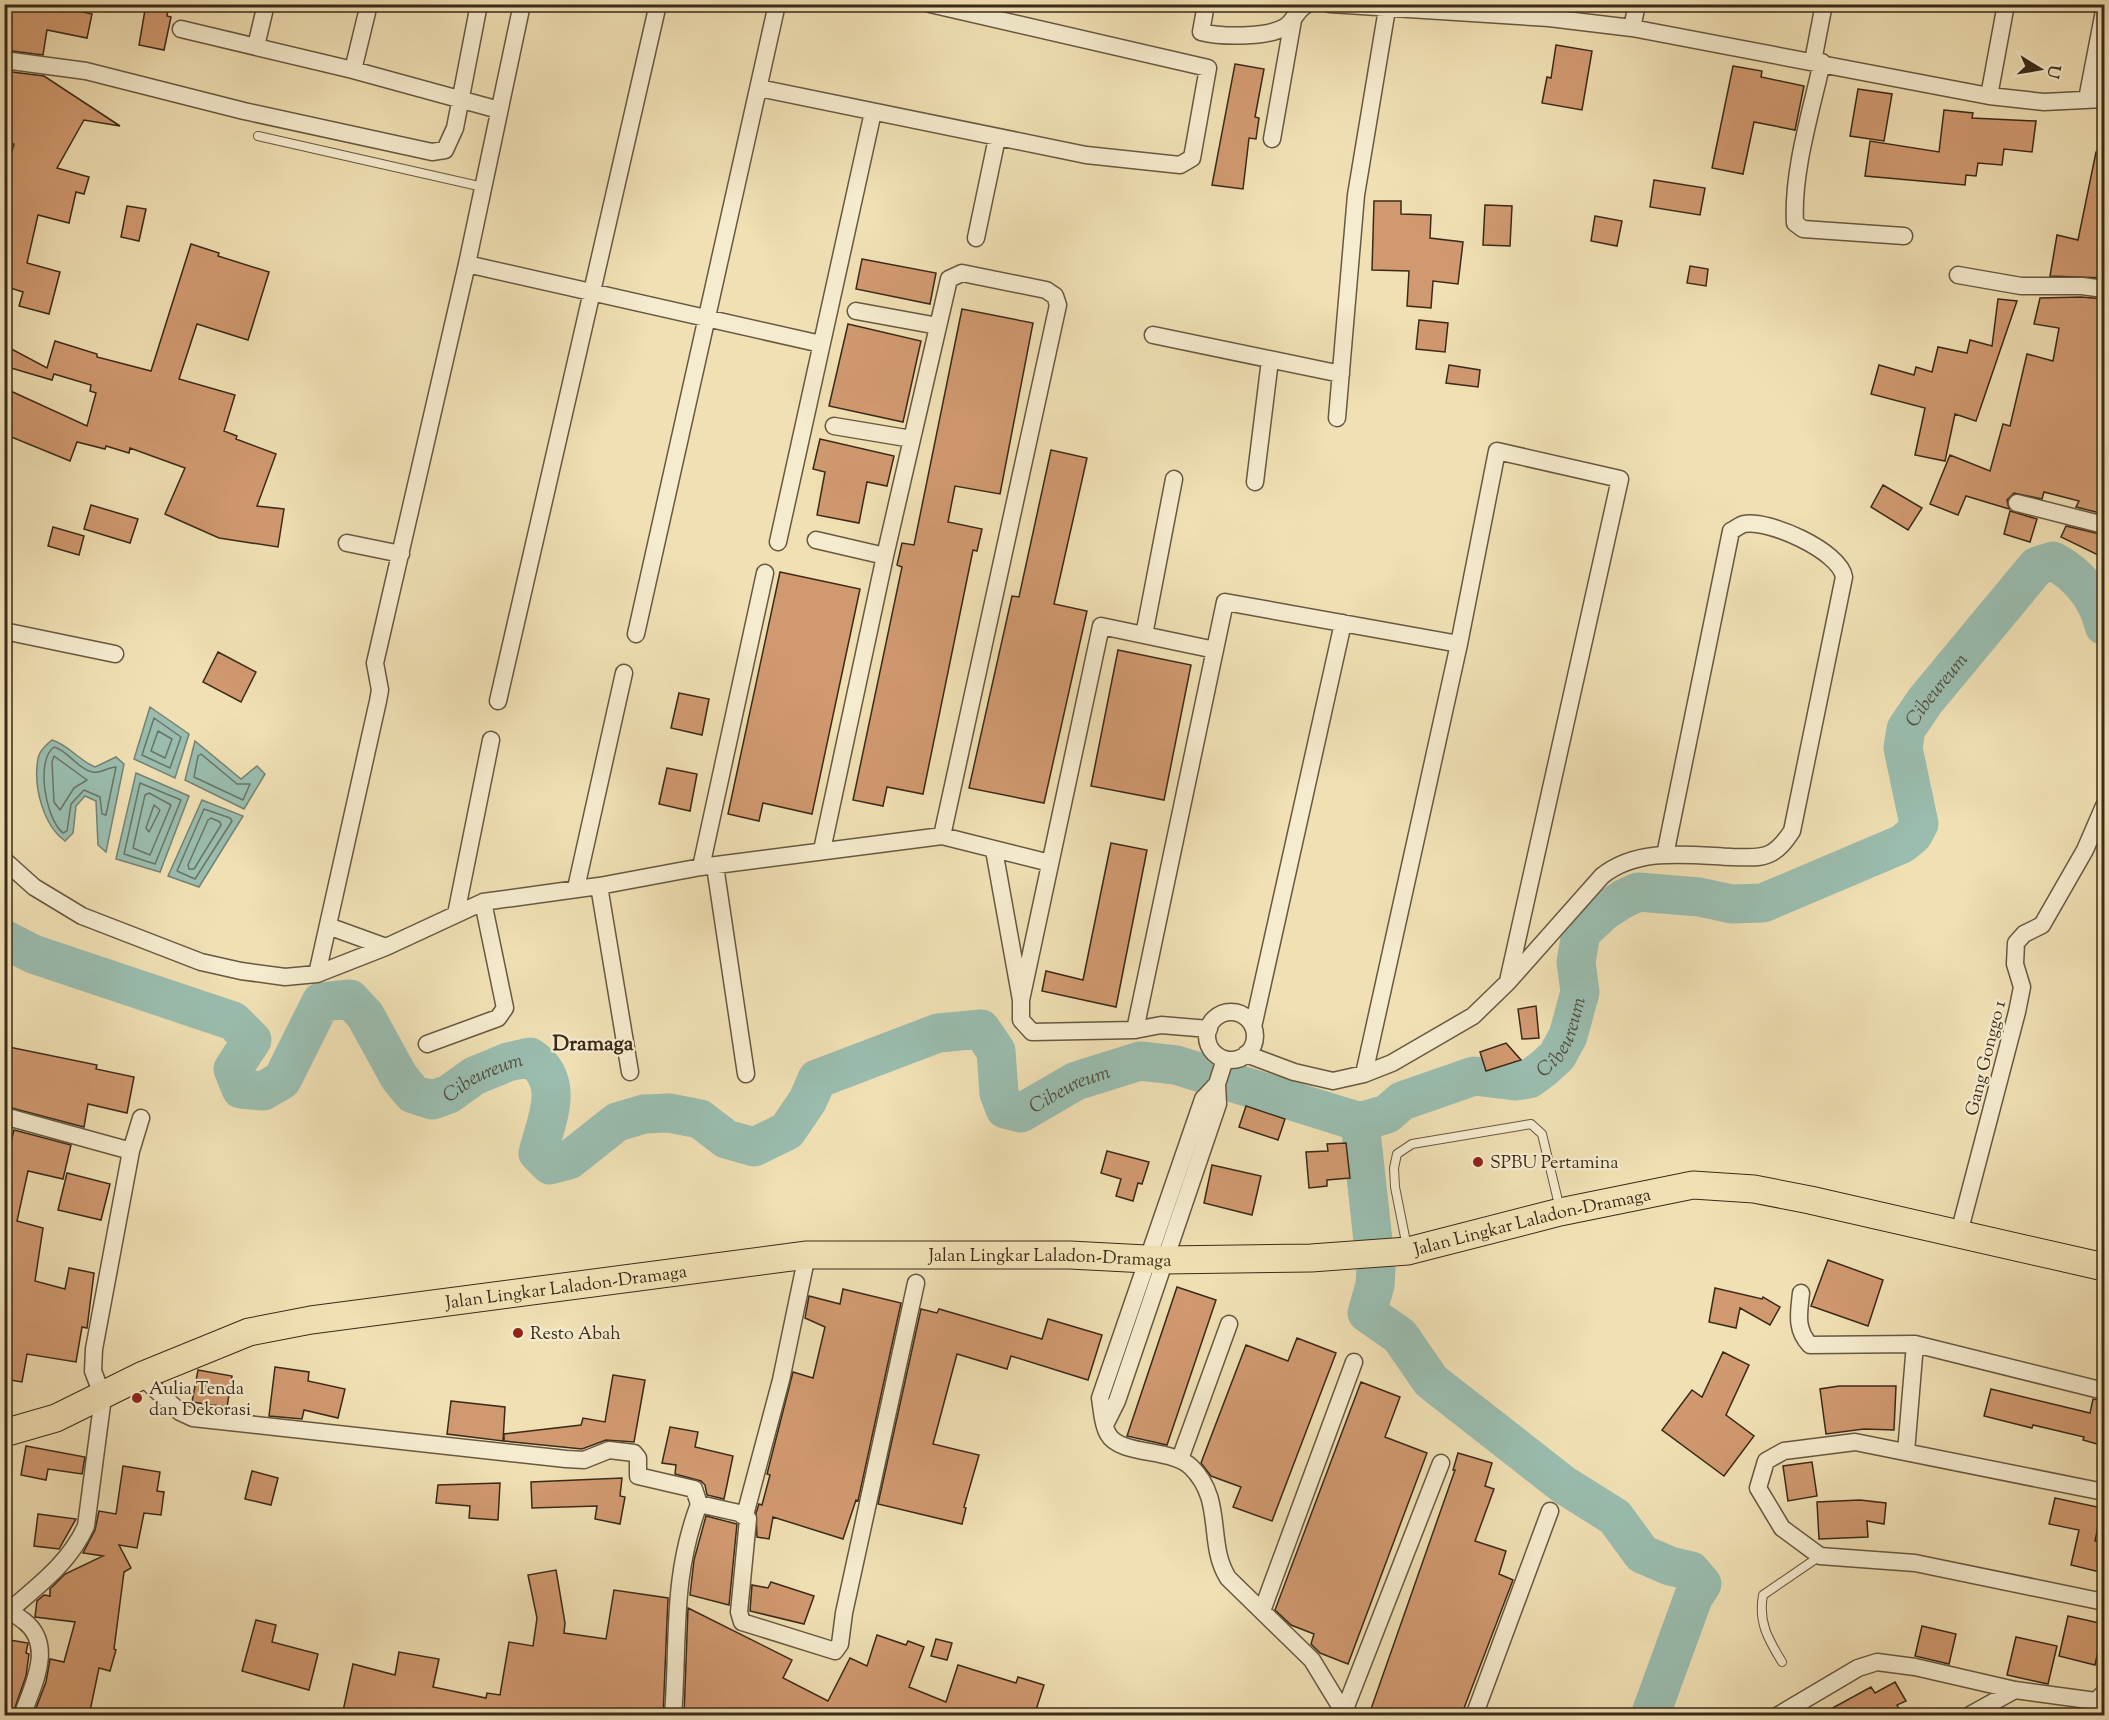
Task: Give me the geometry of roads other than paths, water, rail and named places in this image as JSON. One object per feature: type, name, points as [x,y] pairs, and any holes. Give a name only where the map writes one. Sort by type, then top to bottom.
[{"type":"main road","name":"Jalan Lingkar Laladon-Dramaga","points":[[4,1433],[56,1418],[104,1397],[141,1376],[249,1332],[311,1320],[807,1255],[1059,1255],[1157,1259],[1351,1256],[1398,1252],[1560,1212],[1693,1185],[1754,1189],[2104,1267]]},
{"type":"street","points":[[256,46],[266,4]]},
{"type":"street","points":[[353,70],[369,4]]},
{"type":"street","points":[[4,60],[86,71],[244,111],[432,152],[446,150],[451,142],[479,4]]},
{"type":"street","points":[[317,974],[378,701],[380,690],[375,663],[467,264],[522,4]]},
{"type":"street","points":[[498,701],[658,4]]},
{"type":"street","points":[[636,634],[777,4]]},
{"type":"street","points":[[759,88],[997,138],[1129,162],[1187,163],[1192,158],[1208,68],[930,4]]},
{"type":"street","points":[[1206,4],[1201,32],[1219,36],[1277,31],[1293,20]]},
{"type":"street","points":[[1272,139],[1293,20],[1298,10],[1308,4]]},
{"type":"street","points":[[1330,4],[1387,9],[1413,7],[1549,18],[1632,28],[1989,96],[2044,102],[2104,99]]},
{"type":"street","points":[[1632,28],[1637,4]]},
{"type":"street","points":[[1824,4],[1794,205],[1795,223],[1803,230],[1904,237]]},
{"type":"street","points":[[1989,96],[2006,4]]},
{"type":"street","points":[[1337,418],[1356,195],[1387,9]]},
{"type":"street","points":[[2087,99],[2104,11]]},
{"type":"street","points":[[181,29],[353,70],[499,110]]},
{"type":"street","points":[[778,542],[873,112]]},
{"type":"street","points":[[976,238],[997,138]]},
{"type":"street","points":[[467,264],[821,344]]},
{"type":"street","points":[[822,850],[885,556],[949,279],[962,273],[1046,290],[1055,296],[1058,305],[942,836]]},
{"type":"street","points":[[1958,275],[2021,286],[2082,286],[2104,290]]},
{"type":"street","points":[[856,311],[938,326]]},
{"type":"street","points":[[1153,335],[1341,374]]},
{"type":"street","points":[[1255,482],[1270,360]]},
{"type":"street","points":[[834,426],[912,439]]},
{"type":"street","points":[[1364,1074],[1459,644],[1497,451],[1620,479],[1508,982]]},
{"type":"street","points":[[1144,635],[1174,479]]},
{"type":"street","points":[[2017,503],[2104,525]]},
{"type":"street","points":[[1221,1073],[1240,1058],[1253,1054],[1333,1080],[1364,1074],[1392,1063],[1473,1016],[1508,982],[1609,871],[1628,860],[1665,855],[1751,857],[1769,855],[1783,844],[1792,831],[1844,577],[1838,562],[1791,534],[1758,525],[1743,524],[1731,531],[1665,855]]},
{"type":"street","points":[[816,540],[885,556]]},
{"type":"street","points":[[347,543],[401,554]]},
{"type":"street","points":[[746,1074],[708,866],[765,573]]},
{"type":"street","points":[[1135,1029],[1225,602],[1459,644]]},
{"type":"street","points":[[1253,1054],[1251,1024],[1259,998],[1343,623]]},
{"type":"street","points":[[1021,1000],[1101,626],[1215,650]]},
{"type":"street","points":[[4,631],[115,654]]},
{"type":"street","points":[[576,888],[624,673]]},
{"type":"street","points":[[456,914],[491,740]]},
{"type":"street","name":"Gang Gonggo 1","points":[[1959,1233],[2018,1012],[2022,987],[2015,964],[2016,943],[2024,934],[2042,925],[2085,850],[2104,806]]},
{"type":"street","points":[[4,860],[34,887],[82,916],[201,962],[274,977],[317,974],[386,947],[483,902],[599,886],[708,866],[942,836],[1050,863]]},
{"type":"street","points":[[994,850],[1021,1000],[1021,1020],[1032,1032],[1135,1029],[1161,1025],[1209,1029]]},
{"type":"street","points":[[599,886],[630,1072]]},
{"type":"street","points":[[427,1044],[498,1018],[505,1008],[483,902]]},
{"type":"street","points":[[328,926],[386,947]]},
{"type":"street","points":[[1251,1024],[1241,1014],[1222,1014],[1209,1029],[1209,1045],[1221,1073],[1218,1104],[1100,1398],[1107,1434],[1120,1444],[1180,1459],[1199,1476],[1208,1491],[1215,1519],[1221,1568],[1228,1578],[1312,1660],[1346,1712]]},
{"type":"street","points":[[4,1116],[131,1152]]},
{"type":"street","points":[[22,1716],[37,1672],[40,1656],[39,1640],[31,1627],[7,1610],[66,1559],[86,1526],[104,1397],[93,1371],[93,1355],[131,1152],[141,1118]]},
{"type":"street","points":[[807,1255],[781,1380],[745,1515],[748,1526],[739,1612],[742,1622],[831,1650],[838,1649],[916,1283]]},
{"type":"street","points":[[1801,1293],[1798,1322],[1802,1335],[1810,1345],[1916,1344],[2104,1391]]},
{"type":"street","points":[[1180,1459],[1229,1324]]},
{"type":"street","points":[[1906,1452],[1916,1344]]},
{"type":"street","points":[[1262,1611],[1354,1362]]},
{"type":"street","points":[[141,1376],[180,1412],[193,1418],[566,1459],[584,1460],[609,1450],[634,1454],[638,1458],[638,1476],[694,1490],[699,1504],[687,1537],[680,1572],[675,1621],[677,1648],[673,1716]]},
{"type":"street","points":[[2104,1492],[1855,1442],[1784,1450],[1766,1461],[1758,1488],[1766,1505],[1782,1528],[1820,1556],[1915,1563],[2104,1602]]},
{"type":"street","points":[[1346,1712],[1441,1463]]},
{"type":"street","points":[[699,1504],[745,1515]]},
{"type":"street","points":[[1474,1716],[1550,1511]]},
{"type":"street","points":[[1778,1716],[1857,1668],[1877,1662],[1915,1667],[2015,1690],[2098,1703]]},
{"type":"street","points":[[1968,1716],[2015,1690]]},
{"type":"lane","points":[[258,136],[483,187]]},
{"type":"lane","points":[[1398,1252],[1394,1168],[1397,1154],[1412,1144],[1512,1125],[1531,1124],[1542,1134],[1560,1212]]},
{"type":"lane","points":[[1782,1662],[1764,1632],[1760,1610],[1763,1595],[1820,1556]]},
{"type":"water","points":[[150,707],[189,734],[175,778],[134,759]]},
{"type":"water","points":[[52,740],[64,745],[95,767],[116,757],[124,764],[106,852],[98,845],[96,801],[85,796],[76,806],[73,833],[65,841],[57,834],[45,815],[37,781],[38,759],[45,746]]},
{"type":"water","points":[[195,741],[241,779],[257,766],[265,774],[244,809],[185,780]]},
{"type":"water","points":[[136,773],[189,796],[160,872],[116,859]]},
{"type":"water","points":[[202,800],[243,816],[199,887],[168,876]]},
{"type":"waterway","name":"Cibeureum","points":[[4,939],[33,954],[233,1021],[252,1040],[233,1069],[241,1089],[263,1091],[282,1080],[321,1002],[350,999],[365,1015],[399,1077],[413,1094],[432,1100],[449,1094],[474,1076],[508,1062],[530,1057],[548,1077],[551,1089],[549,1114],[538,1153],[550,1165],[569,1160],[617,1122],[644,1114],[669,1113],[700,1119],[726,1139],[754,1147],[787,1131],[808,1100],[817,1079],[938,1033],[981,1029],[996,1051],[999,1093],[1005,1109],[1021,1113],[1076,1081],[1140,1061],[1176,1065],[1360,1122],[1387,1114],[1402,1101],[1474,1076],[1515,1081],[1529,1079],[1544,1068],[1557,1056],[1568,1036],[1580,992],[1576,962],[1581,933],[1603,912],[1623,899],[1638,892],[1699,897],[1732,904],[1763,903],[1902,844],[1913,835],[1919,824],[1903,748],[1906,729],[1925,701],[2037,566],[2053,561],[2079,580],[2097,606],[2104,626]]},
{"type":"waterway","points":[[1360,1122],[1376,1268],[1375,1285],[1367,1313],[1400,1336],[1431,1381],[1564,1485],[1615,1517],[1642,1554],[1670,1566],[1691,1571],[1702,1584],[1693,1598],[1650,1716]]},
{"type":"place","name":"SPBU Pertamina","points":[[1478,1162]]},
{"type":"place","name":"Resto Abah","points":[[518,1333]]},
{"type":"place","name":"Aulia Tenda dan Dekorasi","points":[[137,1398]]},
{"type":"district","name":"Dramaga","points":[[593,1043]]}]
